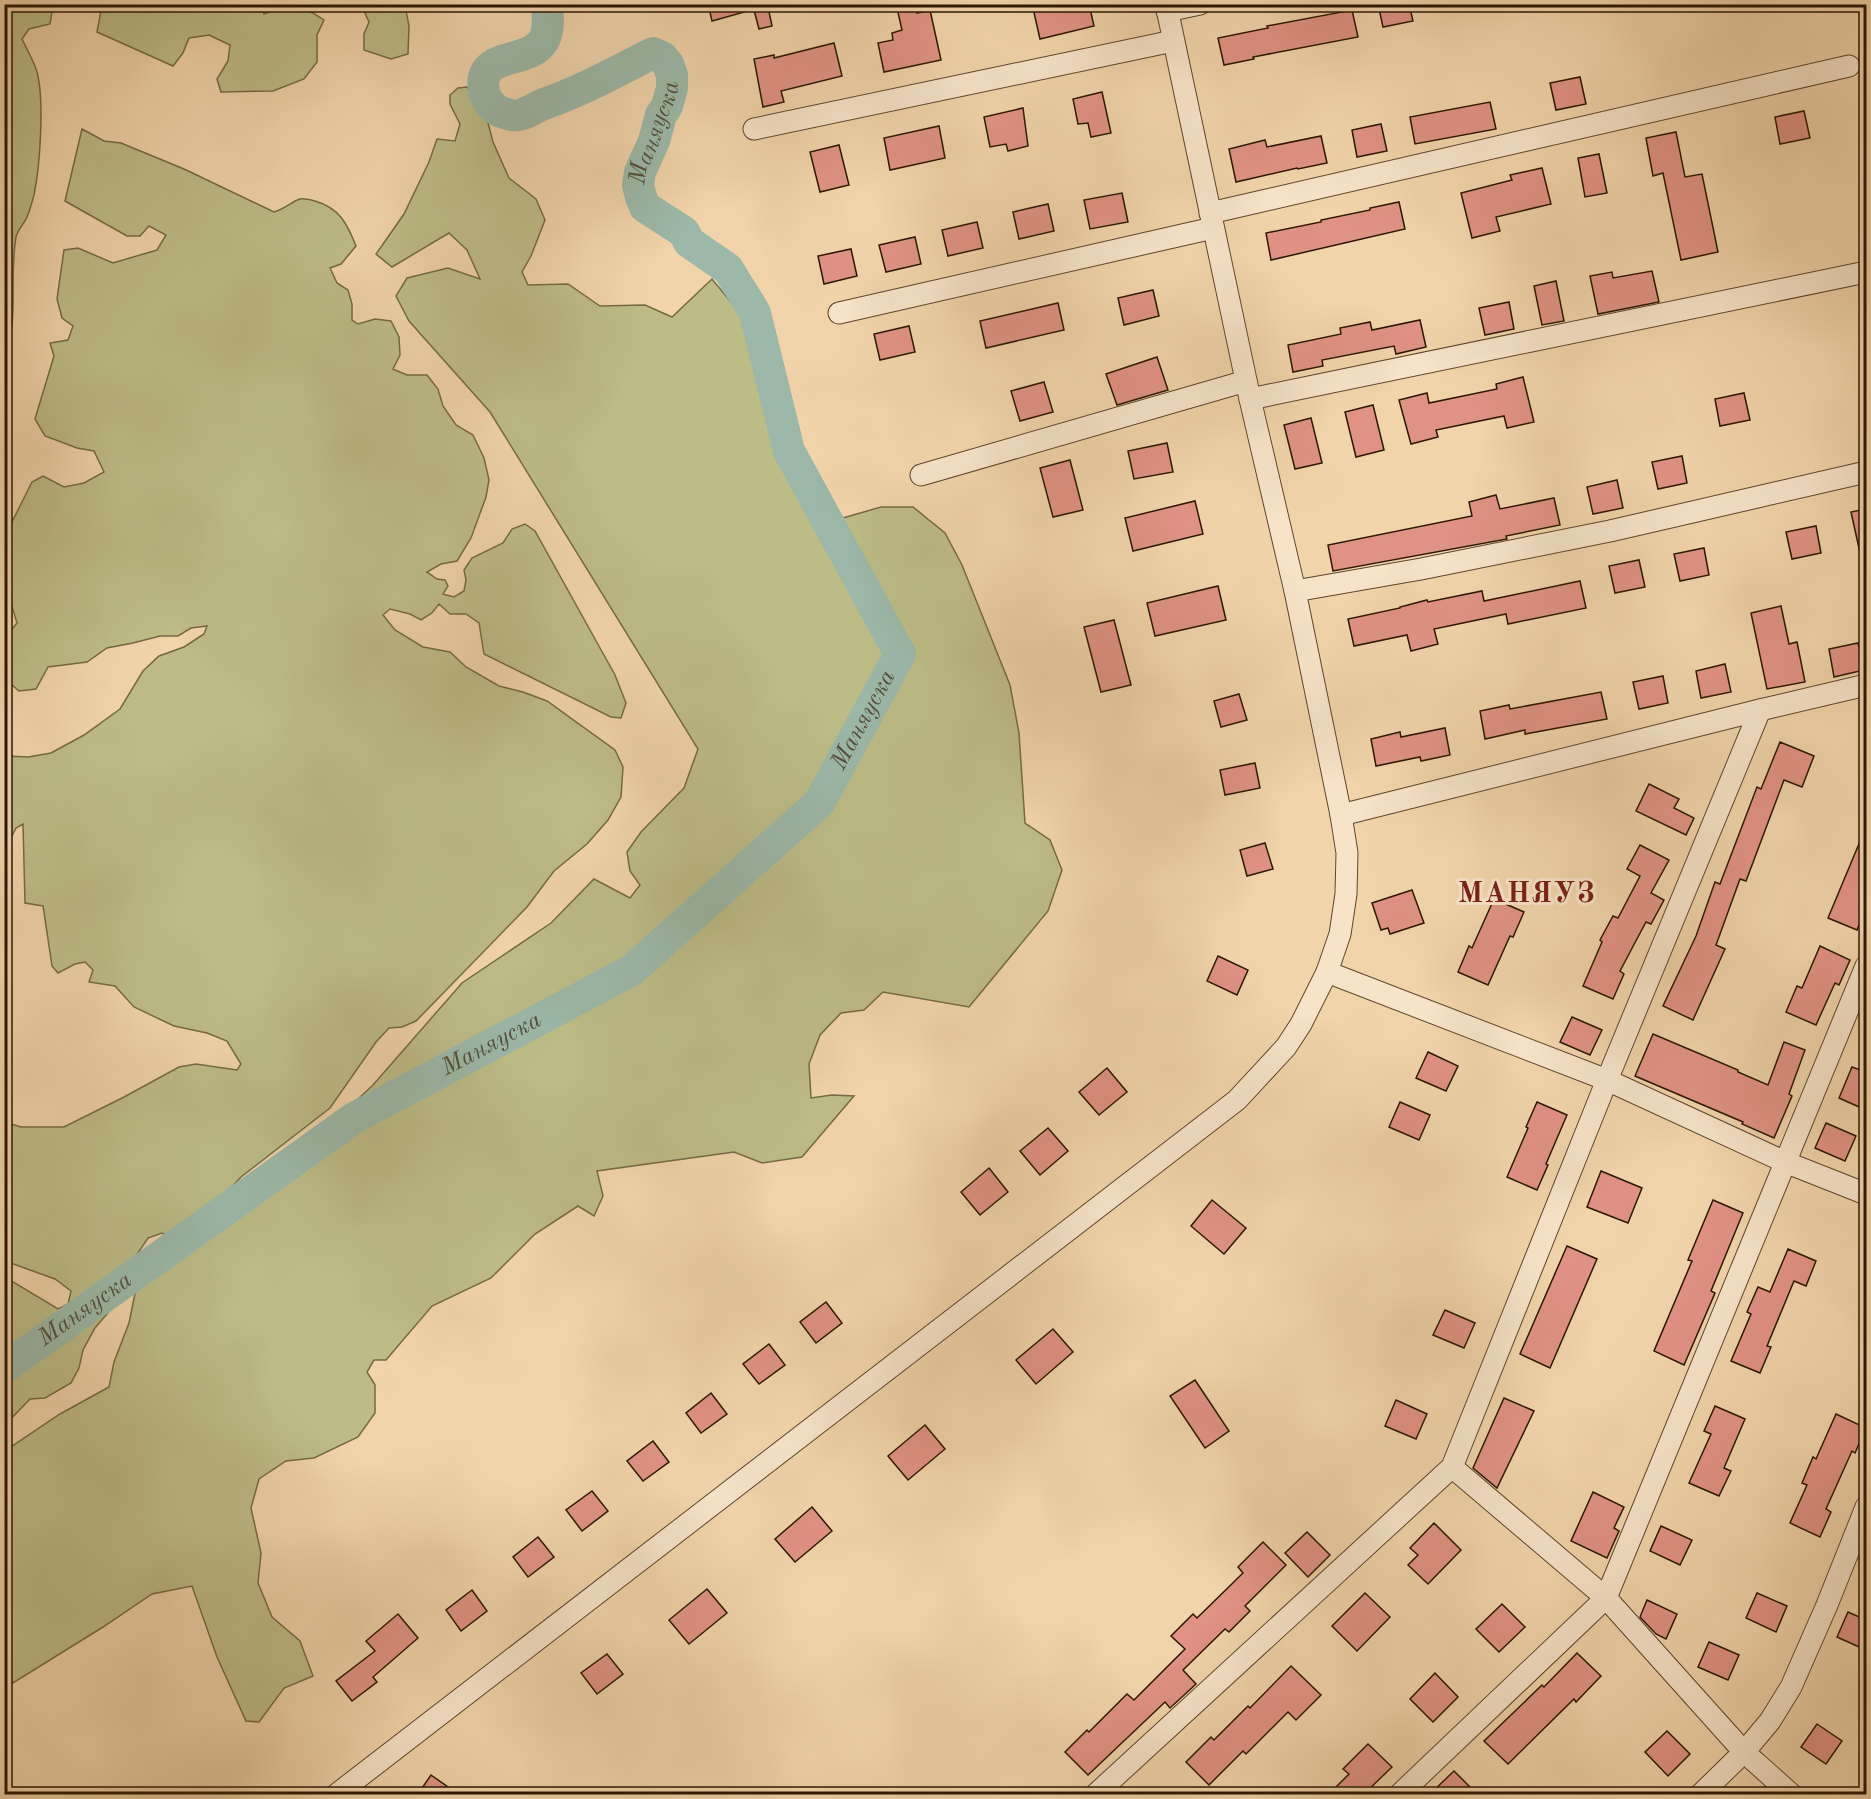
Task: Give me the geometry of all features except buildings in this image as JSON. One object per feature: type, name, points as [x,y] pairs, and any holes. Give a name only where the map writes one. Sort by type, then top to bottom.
[{"type":"street","points":[[337,1794],[1237,1100],[1286,1047],[1301,1024],[1327,972],[1340,934],[1346,894],[1347,853],[1295,591],[1248,390],[1166,8],[1200,4]]},
{"type":"street","points":[[754,129],[1173,41]]},
{"type":"street","points":[[839,313],[1849,66]]},
{"type":"street","points":[[921,475],[1248,390],[1866,272]]},
{"type":"street","points":[[1295,591],[1421,569],[1610,531],[1866,472]]},
{"type":"street","points":[[1341,815],[1760,710],[1866,686]]},
{"type":"street","points":[[1096,1794],[1452,1467],[1607,1080],[1760,710]]},
{"type":"street","points":[[1400,1794],[1606,1598],[1866,966]]},
{"type":"street","points":[[1327,972],[1607,1080],[1785,1162],[1866,1194]]},
{"type":"street","points":[[1452,1467],[1606,1598],[1744,1752],[1791,1794]]},
{"type":"street","points":[[1701,1794],[1744,1752],[1770,1721],[1791,1687],[1866,1507]]},
{"type":"shaded area","points":[[5,4],[53,5],[50,24],[29,29],[22,39],[38,76],[41,103],[40,136],[34,195],[27,217],[16,237],[12,329],[5,359]]},
{"type":"shaded area","points":[[102,5],[261,5],[264,14],[282,8],[296,7],[308,10],[324,20],[317,35],[317,62],[304,79],[273,91],[221,92],[217,79],[228,61],[230,45],[209,35],[189,38],[183,53],[173,66],[97,32]]},
{"type":"shaded area","points":[[347,5],[405,5],[409,26],[408,54],[391,59],[364,50],[364,34],[369,22],[363,9]]},
{"type":"shaded area","points":[[467,87],[486,115],[493,142],[509,178],[536,199],[545,220],[522,272],[528,285],[568,284],[600,306],[645,305],[672,317],[712,279],[744,318],[781,449],[822,524],[881,507],[913,507],[945,533],[962,565],[1010,685],[1019,733],[1025,823],[1050,840],[1062,870],[1048,911],[969,1007],[883,992],[864,1010],[841,1013],[820,1035],[809,1064],[811,1098],[832,1095],[854,1096],[802,1157],[762,1163],[734,1152],[597,1171],[603,1196],[594,1216],[578,1206],[535,1234],[491,1278],[432,1306],[386,1360],[374,1360],[367,1372],[375,1385],[375,1413],[358,1437],[314,1458],[286,1461],[259,1479],[251,1508],[261,1553],[258,1583],[272,1617],[300,1641],[313,1676],[284,1688],[259,1722],[246,1721],[217,1657],[192,1586],[152,1594],[5,1688],[5,1451],[60,1414],[109,1387],[114,1362],[129,1323],[137,1284],[316,1138],[373,1085],[462,983],[551,923],[594,879],[630,898],[640,885],[630,871],[627,852],[641,832],[684,788],[698,749],[490,412],[409,321],[396,296],[407,278],[448,268],[480,279],[467,250],[449,233],[392,267],[376,254],[404,214],[429,162],[437,139],[455,141],[460,124],[450,104],[450,95],[458,88]]},
{"type":"shaded area","points":[[82,129],[104,141],[121,143],[184,169],[274,212],[303,199],[323,204],[336,212],[349,230],[356,246],[341,264],[330,268],[337,283],[348,290],[352,304],[352,320],[358,324],[375,319],[391,321],[399,337],[400,355],[393,369],[407,375],[427,375],[438,389],[443,406],[456,425],[473,435],[484,458],[489,480],[486,497],[471,538],[457,561],[441,564],[427,572],[437,579],[445,580],[448,586],[443,594],[454,597],[464,591],[466,580],[464,570],[472,558],[503,543],[512,529],[525,524],[535,531],[615,675],[626,703],[621,718],[611,717],[484,654],[479,623],[466,614],[450,614],[439,604],[432,613],[421,620],[410,614],[390,609],[383,615],[395,630],[423,647],[450,652],[466,667],[499,686],[547,701],[615,750],[623,767],[621,797],[608,820],[587,844],[554,871],[527,907],[416,1021],[402,1027],[389,1028],[376,1042],[330,1108],[241,1177],[211,1209],[171,1238],[162,1233],[148,1238],[129,1266],[112,1308],[95,1328],[83,1350],[79,1368],[71,1383],[45,1398],[30,1399],[5,1425],[5,1277],[58,1309],[68,1304],[71,1291],[55,1279],[5,1261],[5,1122],[21,1127],[64,1127],[179,1067],[196,1064],[237,1070],[241,1064],[227,1041],[207,1033],[174,1026],[134,1007],[115,986],[89,982],[93,970],[85,962],[75,964],[58,973],[52,966],[43,906],[25,903],[23,824],[16,828],[11,838],[5,835],[4,760],[6,756],[28,757],[51,753],[84,735],[120,709],[143,671],[159,656],[184,647],[204,634],[207,626],[191,628],[178,636],[160,636],[107,648],[87,662],[48,667],[36,689],[19,691],[5,679],[5,638],[17,623],[5,583],[5,562],[12,522],[32,482],[43,476],[64,487],[84,483],[104,472],[94,451],[77,448],[45,436],[35,419],[54,356],[50,343],[68,340],[73,326],[62,318],[57,299],[64,250],[78,248],[113,263],[157,250],[166,235],[149,226],[140,236],[127,236],[65,201]]},
{"type":"waterway","name":"Маняуска","points":[[4,1368],[354,1118],[632,970],[819,803],[900,654],[789,451],[755,313],[728,269],[689,242],[684,232],[645,207],[641,197],[638,185],[640,172],[654,141],[672,88],[672,75],[668,64],[662,57],[653,53],[586,87],[519,115],[498,111],[486,98],[484,79],[487,70],[503,60],[524,55],[544,40],[548,25],[547,4]]},
{"type":"district","name":"МАНЯУЗ","points":[[1527,895]]}]
